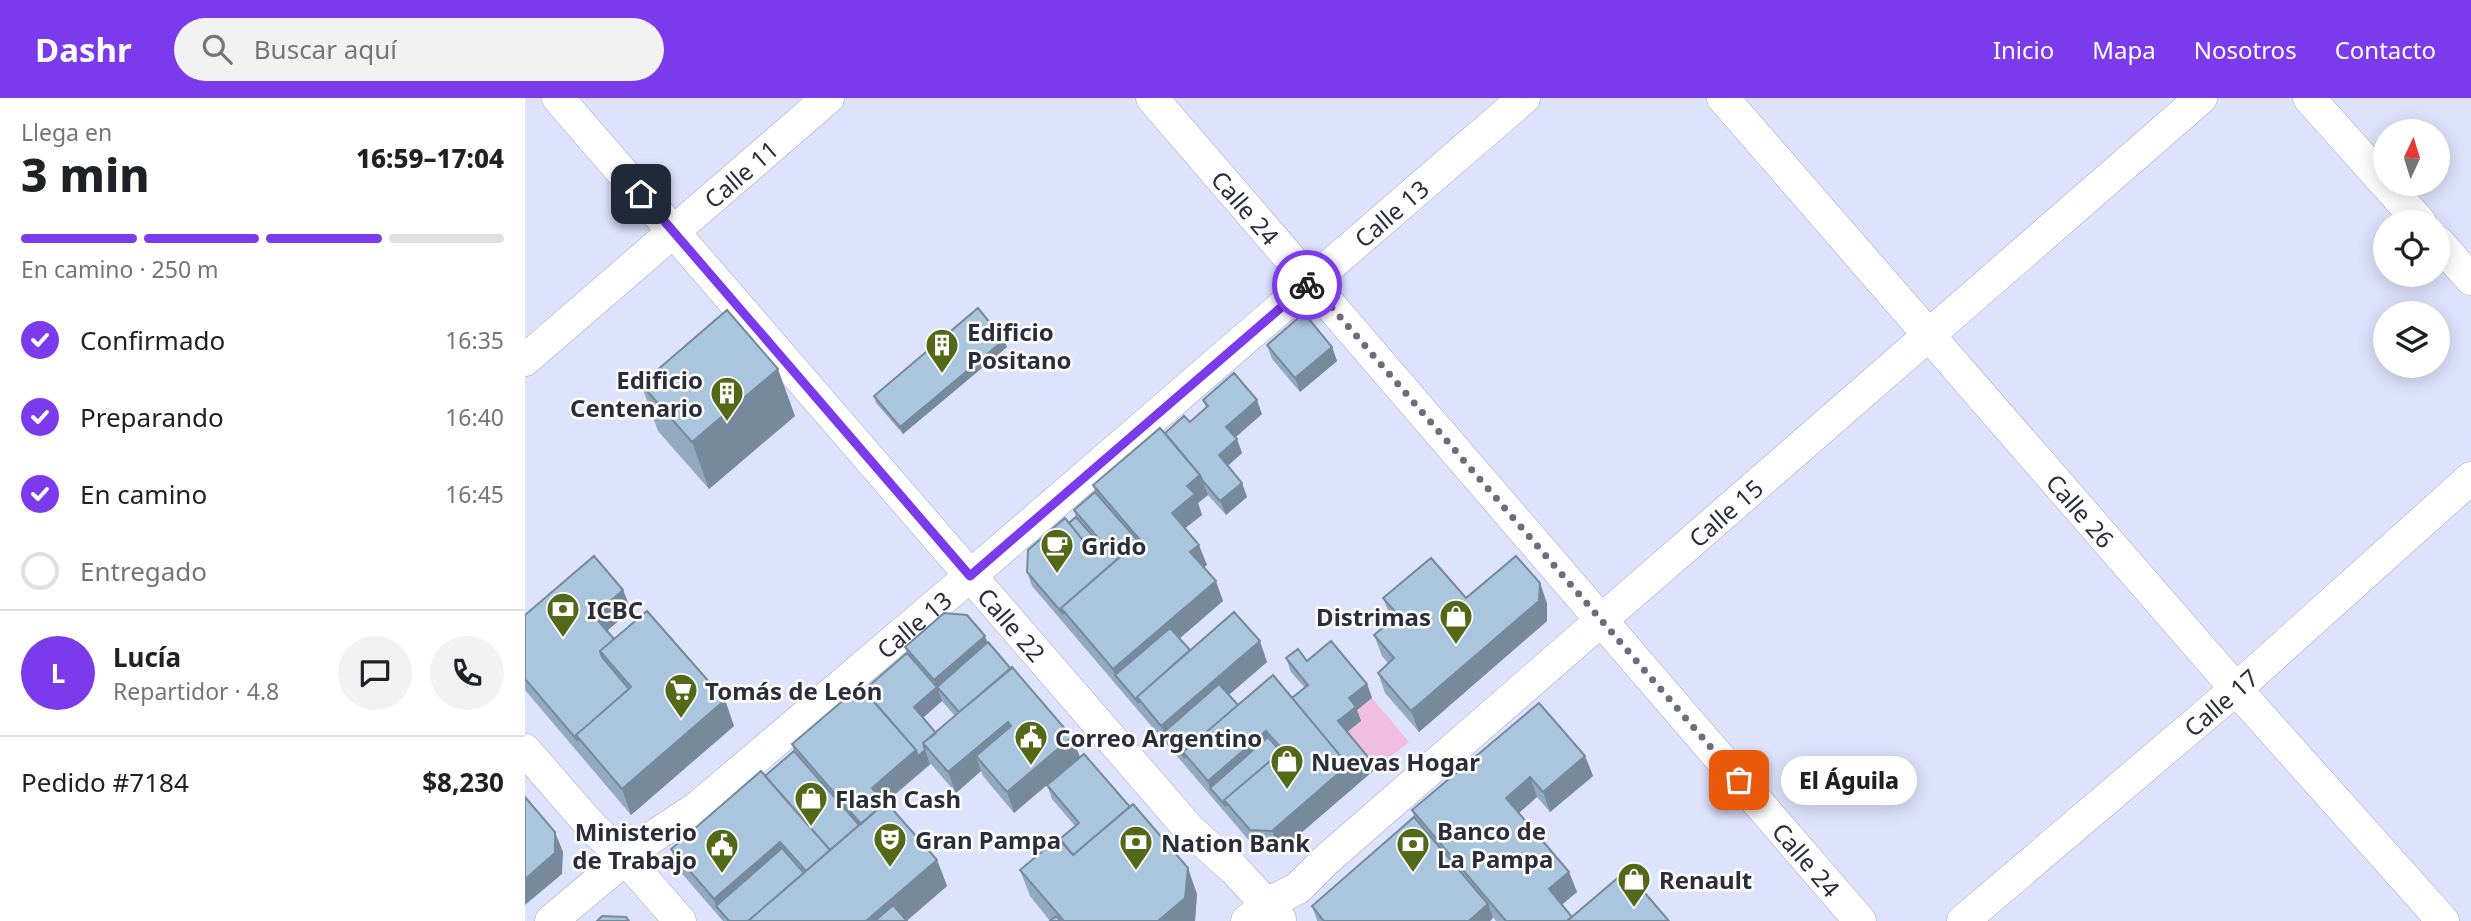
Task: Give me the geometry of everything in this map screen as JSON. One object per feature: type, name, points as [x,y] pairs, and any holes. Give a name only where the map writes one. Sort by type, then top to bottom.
[{"type":"street","name":"Calle 22","points":[[558,98],[1190,830],[1235,870],[1265,915]]},
{"type":"street","name":"Calle 11","points":[[525,360],[828,98]]},
{"type":"street","name":"Calle 24","points":[[1152,98],[1860,921]]},
{"type":"street","name":"Calle 13","points":[[551,921],[653,835],[698,807],[1524,98]]},
{"type":"street","name":"Calle 26","points":[[1723,98],[2236,689],[2443,921]]},
{"type":"street","name":"Calle 15","points":[[1265,915],[1600,619],[2201,98]]},
{"type":"street","points":[[2309,98],[2373,169]]},
{"type":"street","points":[[2397,196],[2410,210]]},
{"type":"street","points":[[2450,255],[2471,279]]},
{"type":"street","name":"Calle 17","points":[[1963,921],[2236,689],[2471,478]]},
{"type":"street","points":[[525,750],[680,921]]},
{"type":"shaded area","points":[[1372,698],[1409,742],[1373,771],[1343,735],[1361,721],[1354,712]]},
{"type":"building","name":"Edificio Positano","points":[[978,308],[1004,340],[900,427],[874,396]]},
{"type":"building","points":[[727,310],[778,369],[692,442],[641,384]]},
{"type":"building","points":[[1304,313],[1332,347],[1295,378],[1267,345]]},
{"type":"building","points":[[1234,373],[1257,400],[1226,427],[1237,439],[1219,455],[1242,483],[1220,501],[1165,433],[1184,416],[1190,422],[1208,406],[1203,400]]},
{"type":"building","points":[[1160,428],[1200,475],[1187,486],[1195,494],[1172,513],[1199,545],[1190,552],[1216,581],[1113,669],[1061,608],[1140,540],[1093,485]]},
{"type":"building","points":[[1095,492],[1138,541],[1061,608],[1063,614],[1027,572],[1028,550],[1065,518],[1090,549],[1100,540],[1074,510]]},
{"type":"building","points":[[1076,517],[1098,542],[1090,549],[1069,523]]},
{"type":"building","points":[[594,556],[623,590],[594,616],[614,639],[600,651],[602,657],[629,689],[576,735],[578,741],[525,679],[525,615]]},
{"type":"building","points":[[1516,556],[1540,583],[1539,601],[1411,711],[1378,673],[1394,658],[1374,635],[1398,615],[1383,598],[1431,558],[1466,598]]},
{"type":"building","name":"Tomás de León","points":[[647,611],[725,700],[622,789],[576,735],[631,687],[600,651]]},
{"type":"building","points":[[1234,612],[1260,641],[1161,726],[1137,697]]},
{"type":"building","points":[[944,613],[967,615],[985,636],[934,680],[905,647]]},
{"type":"building","points":[[1170,628],[1190,650],[1137,697],[1139,703],[1115,675]]},
{"type":"building","points":[[1331,641],[1367,684],[1349,698],[1356,707],[1338,721],[1368,757],[1351,772],[1292,698],[1308,685],[1286,658],[1298,649],[1307,661]]},
{"type":"building","points":[[988,642],[1011,669],[959,712],[937,687]]},
{"type":"building","points":[[907,653],[937,687],[914,707],[936,733],[923,743],[925,750],[918,756],[916,750],[864,690]]},
{"type":"building","points":[[1012,667],[1072,737],[1007,792],[976,756],[1011,726],[1008,722],[948,772],[923,743]]},
{"type":"building","points":[[1273,675],[1348,765],[1272,831],[1250,830],[1224,800],[1283,750],[1266,731],[1208,781],[1183,752]]},
{"type":"building","points":[[1219,684],[1238,705],[1183,752],[1185,758],[1164,732]]},
{"type":"building","points":[[860,686],[916,750],[872,788],[885,803],[861,824],[792,744]]},
{"type":"building","points":[[1539,703],[1585,756],[1543,792],[1530,777],[1506,798],[1569,872],[1549,889],[1572,917],[1567,921],[1506,921],[1412,810]]},
{"type":"building","points":[[1268,737],[1281,752],[1224,800],[1226,806],[1210,788]]},
{"type":"building","points":[[794,751],[859,825],[830,850],[765,776]]},
{"type":"building","points":[[1084,754],[1130,807],[1073,855],[1060,839],[1079,823],[1047,785]]},
{"type":"building","points":[[761,771],[830,850],[806,871],[780,842],[714,899],[671,849]]},
{"type":"building","points":[[525,797],[555,832],[555,853],[525,879]]},
{"type":"building","points":[[886,802],[937,860],[866,921],[748,921]]},
{"type":"building","name":"Nation Bank","points":[[1133,804],[1188,868],[1185,898],[1158,921],[1064,921],[1020,870],[1058,838],[1073,855]]},
{"type":"building","name":"Banco de La Pampa","points":[[1414,817],[1488,904],[1469,921],[1324,921],[1312,906]]},
{"type":"building","points":[[782,848],[804,873],[748,921],[729,921],[716,906]]},
{"type":"building","points":[[1626,871],[1669,921],[1567,921]]},
{"type":"building","points":[[893,905],[907,921],[875,921]]},
{"type":"building","points":[[602,916],[626,917],[629,921],[597,921]]},
{"type":"way so far","points":[[1307,285],[1310,282],[1739,780]]},
{"type":"place","name":"Edificio Positano","points":[[942,375]]},
{"type":"place","name":"Edificio Centenario","points":[[727,423]]},
{"type":"place","name":"Grido","points":[[1057,575]]},
{"type":"place","name":"ICBC","points":[[563,639]]},
{"type":"place","name":"Distrimas","points":[[1456,646]]},
{"type":"place","name":"Tomás de León","points":[[681,720]]},
{"type":"place","name":"Correo Argentino","points":[[1031,767]]},
{"type":"place","name":"El Águila","points":[[1739,780]]},
{"type":"place","name":"Nuevas Hogar","points":[[1287,791]]},
{"type":"place","name":"Flash Cash","points":[[811,828]]},
{"type":"place","name":"Gran Pampa","points":[[890,869]]},
{"type":"place","name":"Nation Bank","points":[[1136,872]]},
{"type":"place","name":"Banco de La Pampa","points":[[1413,874]]},
{"type":"place","name":"Ministerio de Trabajo","points":[[722,875]]},
{"type":"place","name":"Renault","points":[[1634,909]]},
{"type":"route","points":[[641,194],[970,576],[1307,285]]}]
